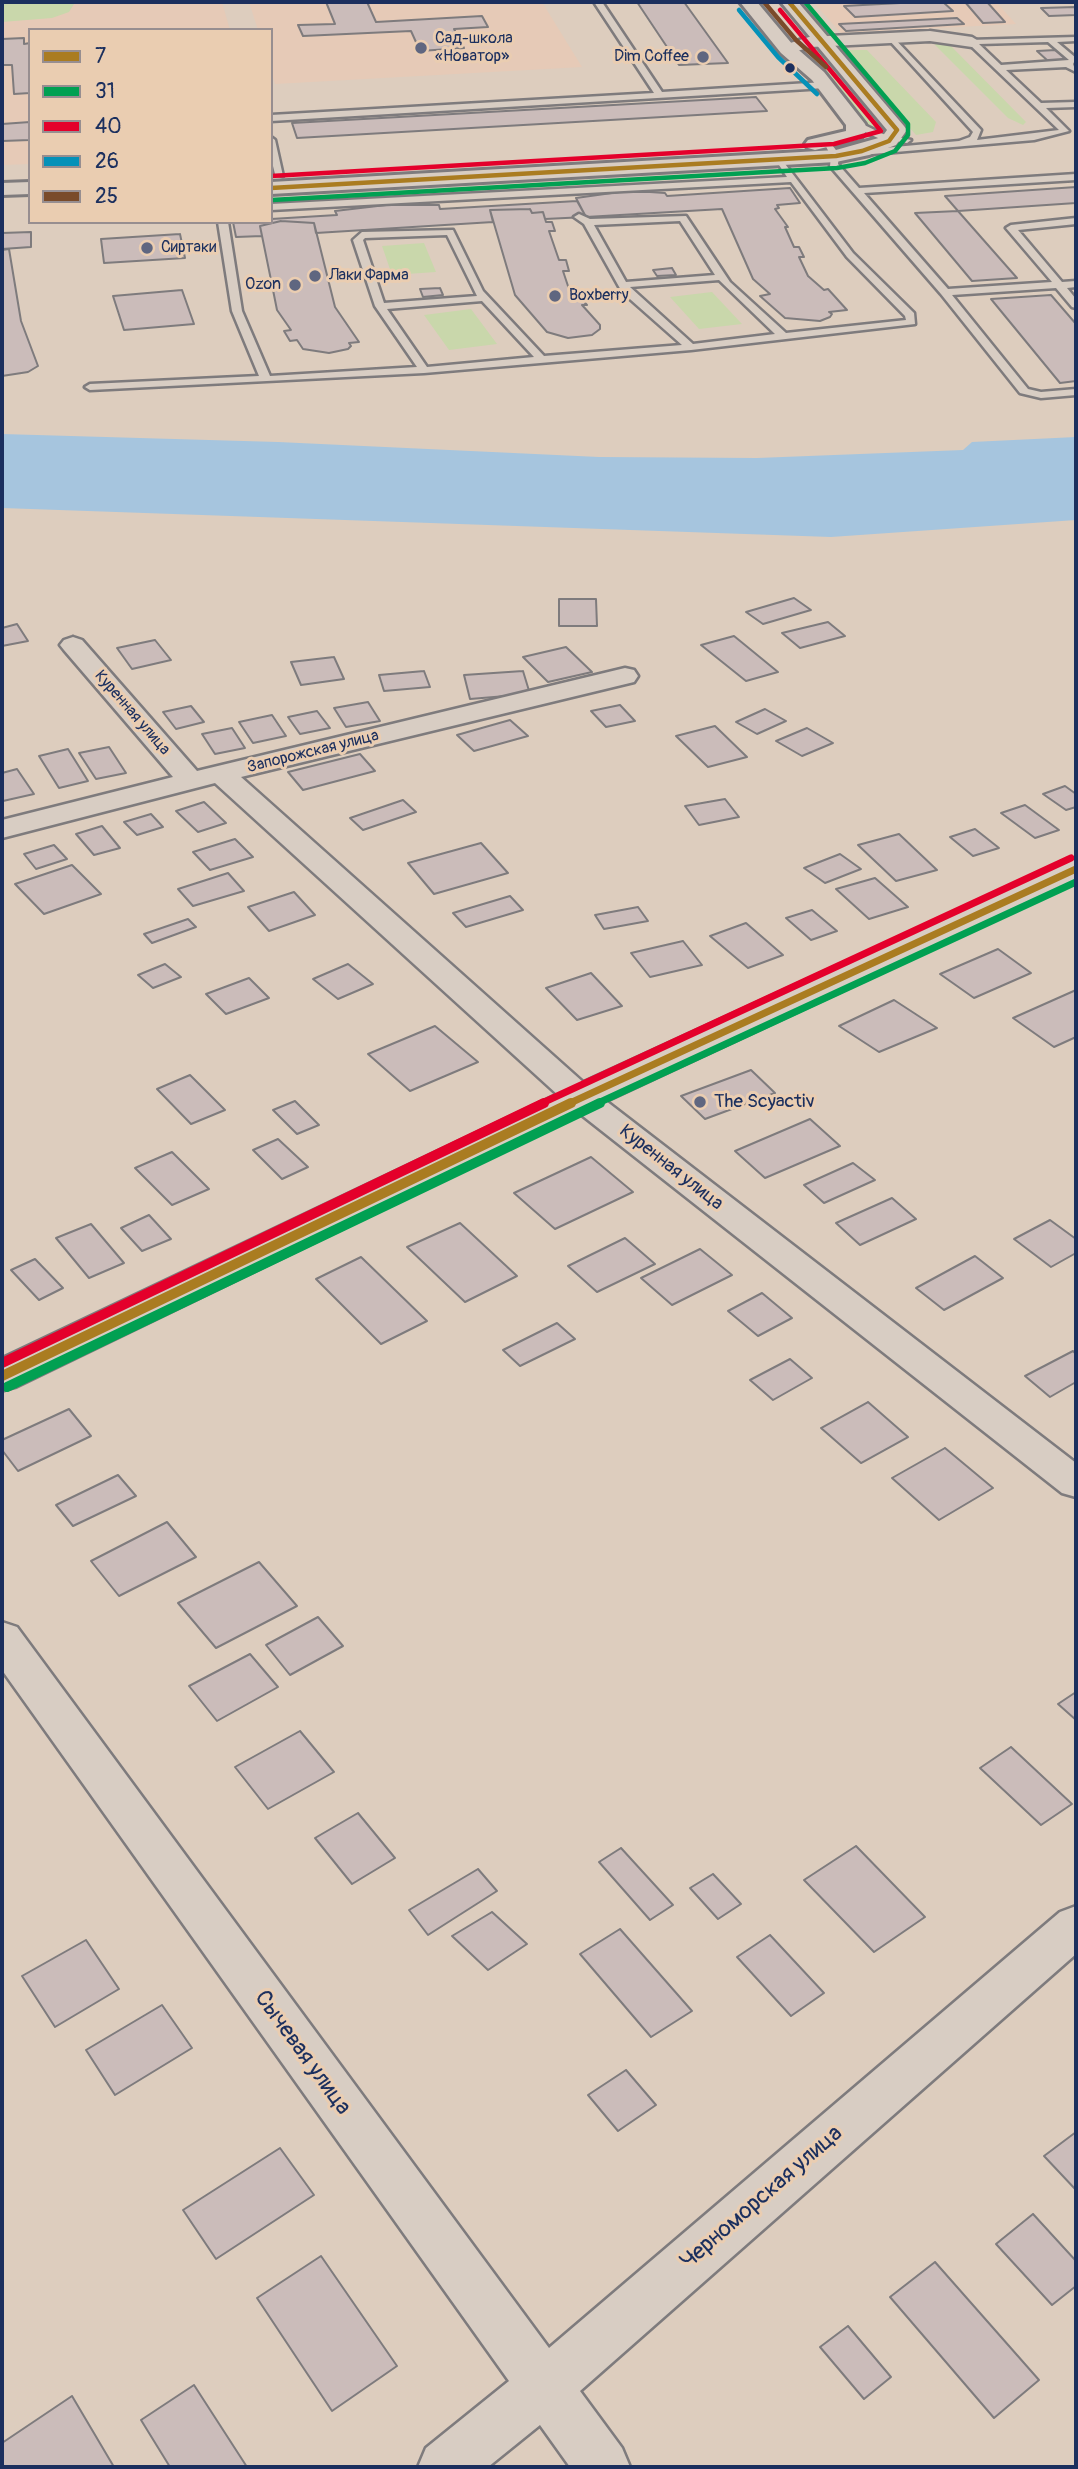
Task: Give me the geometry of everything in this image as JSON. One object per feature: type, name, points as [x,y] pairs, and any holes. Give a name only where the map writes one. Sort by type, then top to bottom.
[{"type":"main road","points":[[274,179],[555,172],[779,159],[834,146],[853,135],[857,130],[855,124],[825,85],[781,42],[748,2]]},
{"type":"main road","points":[[274,179],[834,146],[862,151],[891,137],[819,37],[789,2]]},
{"type":"main road","points":[[2,189],[28,188]]},
{"type":"main road","points":[[2,203],[28,201]]},
{"type":"main road","points":[[2,1377],[581,1098],[1076,869]]},
{"type":"street","points":[[781,42],[803,43],[819,37],[930,36],[972,42]]},
{"type":"street","name":"Куренная улица","points":[[74,645],[206,777],[581,1098],[1076,1483]]},
{"type":"street","name":"Запорожская улица","points":[[2,830],[206,777],[625,676]]},
{"type":"street","name":"Сычевая улица","points":[[2,1638],[603,2467]]},
{"type":"street","name":"Черноморская улица","points":[[445,2467],[544,2387],[1076,1926]]},
{"type":"lane","points":[[598,2],[659,94]]},
{"type":"lane","points":[[855,124],[868,132],[891,137],[952,144],[973,139],[978,132],[892,38]]},
{"type":"lane","points":[[972,42],[1076,38]]},
{"type":"lane","points":[[999,68],[1072,67],[1074,60],[1050,40]]},
{"type":"lane","points":[[834,146],[952,144],[1034,137],[1065,131],[972,42]]},
{"type":"lane","points":[[273,118],[825,85]]},
{"type":"lane","points":[[1038,106],[1076,104]]},
{"type":"lane","points":[[834,146],[891,137],[952,144]]},
{"type":"lane","points":[[834,146],[833,164],[945,292],[1024,391],[1041,394],[1076,392]]},
{"type":"lane","points":[[90,387],[424,370],[691,347],[905,324],[912,319],[850,255],[779,159]]},
{"type":"lane","points":[[555,172],[571,201]]},
{"type":"lane","points":[[856,191],[1076,177]]},
{"type":"lane","points":[[273,207],[794,179]]},
{"type":"lane","points":[[691,347],[626,290],[583,219],[683,218],[722,277],[784,337]]},
{"type":"lane","points":[[1076,221],[1011,228],[1076,305]]},
{"type":"lane","points":[[223,224],[237,311],[266,379]]},
{"type":"lane","points":[[424,370],[380,306],[358,240],[362,235],[450,232],[484,298],[541,359]]},
{"type":"lane","points":[[623,285],[722,277]]},
{"type":"lane","points":[[945,292],[1076,284]]},
{"type":"lane","points":[[380,306],[484,298]]},
{"type":"shaded area","points":[[2,2],[222,2],[229,28],[28,28],[28,164],[2,165]]},
{"type":"shaded area","name":"Сад-школа «Новатор»","points":[[249,2],[542,2],[582,67],[275,84],[273,28],[257,28]]},
{"type":"shaded area","points":[[813,2],[996,2],[1016,24],[841,33]]},
{"type":"green space","points":[[2,2],[74,4],[69,12],[52,18],[2,22]]},
{"type":"green space","points":[[937,41],[947,42],[1026,122],[1023,125],[1008,118],[935,45]]},
{"type":"green space","points":[[841,50],[867,50],[936,122],[933,132],[916,135]]},
{"type":"green space","points":[[808,52],[819,52],[881,129],[868,128]]},
{"type":"green space","points":[[804,150],[818,151],[273,184],[273,180]]},
{"type":"green space","points":[[424,243],[436,272],[392,275],[382,246]]},
{"type":"green space","points":[[712,292],[742,324],[699,329],[670,297]]},
{"type":"green space","points":[[471,309],[497,344],[449,350],[424,315]]},
{"type":"water","points":[[2,434],[278,442],[599,457],[757,458],[963,450],[972,442],[1076,437],[1076,520],[831,537],[2,508]]},
{"type":"building","points":[[326,2],[367,2],[376,22],[482,16],[488,27],[454,29],[464,48],[420,51],[411,31],[303,36],[298,25],[335,24]]},
{"type":"building","points":[[637,2],[684,2],[728,63],[679,65]]},
{"type":"building","points":[[943,2],[953,11],[855,17],[844,6]]},
{"type":"building","points":[[965,2],[987,2],[1005,22],[983,23]]},
{"type":"building","points":[[1076,7],[1076,15],[1049,16],[1041,8]]},
{"type":"building","points":[[957,18],[964,24],[846,31],[839,24]]},
{"type":"building","points":[[24,38],[24,44],[28,43],[28,93],[14,94],[12,65],[2,65],[2,39]]},
{"type":"building","points":[[1056,50],[1067,60],[1048,61],[1037,51]]},
{"type":"building","points":[[756,97],[767,111],[297,138],[292,123]]},
{"type":"building","points":[[28,122],[28,140],[2,141],[2,124]]},
{"type":"building","points":[[1076,187],[1076,203],[958,211],[945,196]]},
{"type":"building","points":[[790,188],[800,203],[777,205],[779,208],[775,209],[788,227],[785,227],[794,247],[799,247],[804,257],[799,257],[808,276],[824,290],[828,289],[847,310],[829,312],[832,314],[830,317],[820,321],[785,318],[760,296],[770,294],[753,279],[722,209],[586,217],[576,198],[619,192],[665,193],[667,196]]},
{"type":"building","points":[[577,201],[586,217],[545,219],[543,212],[532,213],[530,209],[490,210],[493,222],[316,233],[314,223],[273,223],[273,219],[337,215],[335,211],[386,205],[439,205],[440,209]]},
{"type":"building","points":[[530,209],[532,213],[543,212],[546,222],[552,222],[555,231],[549,231],[559,260],[566,260],[569,271],[563,271],[570,292],[577,294],[587,305],[582,305],[600,325],[600,329],[592,335],[568,338],[547,332],[515,295],[490,210]]},
{"type":"building","points":[[958,211],[1017,278],[972,281],[915,213]]},
{"type":"building","points":[[273,223],[314,223],[335,307],[359,342],[349,343],[351,346],[348,349],[329,353],[303,349],[297,340],[290,341],[284,331],[291,330],[277,310],[273,290],[267,290],[265,280],[271,280],[260,226]]},
{"type":"building","points":[[233,224],[268,224],[260,226],[262,236],[236,237]]},
{"type":"building","points":[[31,232],[31,247],[2,249],[2,233]]},
{"type":"building","points":[[180,234],[185,258],[104,263],[101,239]]},
{"type":"building","points":[[9,249],[21,321],[38,366],[28,372],[2,376],[2,250]]},
{"type":"building","points":[[672,268],[676,275],[657,276],[653,270]]},
{"type":"building","points":[[440,288],[443,295],[423,297],[420,289]]},
{"type":"building","points":[[182,290],[194,324],[124,330],[113,296]]},
{"type":"building","points":[[1051,295],[1076,324],[1076,381],[1060,383],[991,299]]},
{"type":"building","points":[[794,598],[811,610],[763,624],[746,612]]},
{"type":"building","points":[[559,599],[596,599],[597,626],[559,626]]},
{"type":"building","points":[[828,622],[845,636],[800,648],[782,633]]},
{"type":"building","points":[[17,624],[28,641],[2,646],[2,628]]},
{"type":"building","points":[[734,636],[778,672],[746,681],[701,645]]},
{"type":"building","points":[[155,640],[171,660],[132,669],[117,648]]},
{"type":"building","points":[[566,647],[592,672],[548,682],[523,657]]},
{"type":"building","points":[[334,657],[344,679],[301,685],[291,662]]},
{"type":"building","points":[[424,671],[430,687],[384,691],[379,675]]},
{"type":"building","points":[[523,671],[530,694],[470,699],[464,675]]},
{"type":"building","points":[[368,702],[380,721],[346,727],[334,708]]},
{"type":"building","points":[[620,705],[635,721],[606,727],[591,711]]},
{"type":"building","points":[[191,706],[204,722],[176,729],[163,712]]},
{"type":"building","points":[[765,709],[786,721],[757,734],[736,722]]},
{"type":"building","points":[[317,711],[330,728],[300,734],[288,717]]},
{"type":"building","points":[[272,715],[286,736],[253,743],[239,722]]},
{"type":"building","points":[[510,720],[528,736],[474,751],[457,735]]},
{"type":"building","points":[[715,726],[747,757],[708,767],[676,736]]},
{"type":"building","points":[[232,728],[245,748],[215,754],[202,734]]},
{"type":"building","points":[[807,728],[833,743],[802,756],[776,741]]},
{"type":"building","points":[[109,747],[126,773],[96,779],[79,753]]},
{"type":"building","points":[[68,749],[88,781],[59,788],[39,756]]},
{"type":"building","points":[[360,754],[375,771],[303,790],[288,772]]},
{"type":"building","points":[[17,769],[34,794],[3,801],[2,773]]},
{"type":"building","points":[[1065,786],[1076,794],[1076,807],[1066,810],[1043,794]]},
{"type":"building","points":[[725,799],[739,817],[699,825],[685,806]]},
{"type":"building","points":[[403,800],[416,812],[363,830],[350,818]]},
{"type":"building","points":[[204,802],[226,823],[198,832],[176,811]]},
{"type":"building","points":[[1025,805],[1059,830],[1035,838],[1001,813]]},
{"type":"building","points":[[151,814],[163,827],[137,835],[124,822]]},
{"type":"building","points":[[102,826],[120,848],[94,855],[76,834]]},
{"type":"building","points":[[975,829],[999,848],[973,856],[950,837]]},
{"type":"building","points":[[899,834],[937,870],[896,881],[858,845]]},
{"type":"building","points":[[235,839],[253,857],[210,870],[193,852]]},
{"type":"building","points":[[481,843],[508,873],[434,894],[408,863]]},
{"type":"building","points":[[54,845],[67,859],[36,869],[24,854]]},
{"type":"building","points":[[840,854],[861,869],[825,883],[804,868]]},
{"type":"building","points":[[72,865],[101,894],[44,914],[15,884]]},
{"type":"building","points":[[228,873],[244,891],[193,906],[178,889]]},
{"type":"building","points":[[875,878],[908,907],[869,919],[836,889]]},
{"type":"building","points":[[294,892],[315,915],[269,931],[248,907]]},
{"type":"building","points":[[510,896],[523,910],[466,927],[453,913]]},
{"type":"building","points":[[638,907],[648,921],[604,929],[595,915]]},
{"type":"building","points":[[812,910],[837,931],[811,940],[786,918]]},
{"type":"building","points":[[188,919],[196,927],[152,943],[144,934]]},
{"type":"building","points":[[746,923],[783,955],[748,968],[710,936]]},
{"type":"building","points":[[683,941],[702,965],[650,977],[631,953]]},
{"type":"building","points":[[998,949],[1031,973],[974,998],[940,974]]},
{"type":"building","points":[[165,964],[181,977],[153,988],[138,975]]},
{"type":"building","points":[[348,964],[373,984],[338,999],[313,979]]},
{"type":"building","points":[[591,973],[622,1006],[577,1020],[546,988]]},
{"type":"building","points":[[249,978],[269,998],[226,1014],[206,994]]},
{"type":"building","points":[[1076,990],[1076,1037],[1054,1047],[1013,1018]]},
{"type":"building","points":[[894,1000],[937,1028],[879,1052],[839,1026]]},
{"type":"building","points":[[435,1026],[478,1062],[410,1091],[368,1054]]},
{"type":"building","points":[[751,1070],[775,1093],[705,1119],[681,1096]]},
{"type":"building","points":[[190,1075],[225,1110],[191,1124],[157,1089]]},
{"type":"building","points":[[295,1101],[319,1125],[297,1134],[273,1110]]},
{"type":"building","points":[[810,1119],[840,1146],[765,1178],[735,1151]]},
{"type":"building","points":[[278,1139],[308,1167],[282,1179],[253,1150]]},
{"type":"building","points":[[172,1152],[209,1189],[172,1205],[135,1168]]},
{"type":"building","points":[[591,1157],[633,1192],[555,1229],[514,1193]]},
{"type":"building","points":[[853,1163],[875,1180],[824,1203],[804,1185]]},
{"type":"building","points":[[892,1198],[916,1219],[860,1245],[836,1223]]},
{"type":"building","points":[[149,1215],[171,1239],[142,1251],[121,1228]]},
{"type":"building","points":[[1050,1220],[1076,1239],[1076,1253],[1051,1267],[1014,1239]]},
{"type":"building","points":[[460,1223],[517,1276],[465,1302],[407,1247]]},
{"type":"building","points":[[91,1224],[124,1263],[89,1278],[56,1238]]},
{"type":"building","points":[[625,1238],[655,1264],[597,1292],[568,1266]]},
{"type":"building","points":[[700,1249],[732,1275],[672,1305],[641,1278]]},
{"type":"building","points":[[975,1256],[1003,1278],[944,1310],[916,1288]]},
{"type":"building","points":[[361,1257],[427,1321],[381,1344],[316,1279]]},
{"type":"building","points":[[35,1259],[63,1288],[39,1300],[11,1270]]},
{"type":"building","points":[[762,1293],[792,1318],[758,1336],[728,1311]]},
{"type":"building","points":[[557,1323],[575,1339],[520,1366],[503,1350]]},
{"type":"building","points":[[1073,1351],[1076,1354],[1076,1382],[1050,1397],[1025,1376]]},
{"type":"building","points":[[790,1359],[812,1378],[773,1400],[750,1380]]},
{"type":"building","points":[[868,1402],[908,1437],[861,1463],[821,1428]]},
{"type":"building","points":[[69,1409],[91,1436],[18,1471],[2,1450],[2,1440]]},
{"type":"building","points":[[945,1448],[993,1488],[939,1520],[892,1478]]},
{"type":"building","points":[[118,1475],[136,1496],[73,1526],[56,1505]]},
{"type":"building","points":[[167,1522],[196,1557],[119,1596],[91,1561]]},
{"type":"building","points":[[259,1562],[297,1606],[216,1648],[178,1603]]},
{"type":"building","points":[[318,1617],[343,1646],[290,1675],[266,1645]]},
{"type":"building","points":[[250,1654],[278,1687],[217,1721],[189,1686]]},
{"type":"building","points":[[1076,1692],[1076,1720],[1058,1704]]},
{"type":"building","points":[[300,1731],[334,1772],[268,1809],[235,1767]]},
{"type":"building","points":[[1011,1747],[1072,1804],[1041,1825],[980,1768]]},
{"type":"building","points":[[358,1813],[395,1858],[352,1884],[315,1838]]},
{"type":"building","points":[[856,1846],[925,1917],[874,1952],[804,1880]]},
{"type":"building","points":[[621,1848],[673,1905],[650,1920],[599,1862]]},
{"type":"building","points":[[478,1869],[497,1891],[428,1935],[409,1910]]},
{"type":"building","points":[[713,1874],[741,1904],[718,1919],[690,1888]]},
{"type":"building","points":[[492,1912],[527,1944],[488,1970],[452,1936]]},
{"type":"building","points":[[620,1929],[692,2011],[651,2037],[580,1954]]},
{"type":"building","points":[[770,1935],[824,1993],[791,2016],[737,1957]]},
{"type":"building","points":[[86,1940],[119,1989],[55,2027],[22,1976]]},
{"type":"building","points":[[162,2005],[192,2048],[115,2095],[86,2050]]},
{"type":"building","points":[[626,2070],[656,2105],[618,2131],[588,2095]]},
{"type":"building","points":[[1076,2132],[1076,2190],[1044,2156]]},
{"type":"building","points":[[280,2148],[314,2195],[216,2259],[183,2210]]},
{"type":"building","points":[[1033,2214],[1076,2261],[1076,2286],[1052,2305],[996,2244]]},
{"type":"building","points":[[321,2256],[397,2366],[332,2411],[257,2298]]},
{"type":"building","points":[[935,2262],[1039,2380],[994,2418],[890,2297]]},
{"type":"building","points":[[848,2326],[891,2377],[864,2399],[820,2347]]},
{"type":"building","points":[[194,2385],[247,2467],[170,2467],[141,2420]]},
{"type":"building","points":[[72,2396],[114,2467],[2,2467],[2,2443]]},
{"type":"transit line","name":"25","points":[[764,2],[796,40],[826,67]]},
{"type":"transit line","name":"7","points":[[273,188],[836,156],[862,151],[889,141],[897,130],[789,2]]},
{"type":"transit line","name":"31","points":[[273,200],[837,168],[865,163],[895,151],[908,135],[908,124],[805,2]]},
{"type":"transit line","name":"26","points":[[739,10],[778,57],[817,94]]},
{"type":"transit line","name":"40","points":[[273,176],[834,144],[881,131],[780,10]]},
{"type":"transit line","name":"40","points":[[2,1363],[576,1087],[1071,858]]},
{"type":"transit line","name":"7","points":[[2,1376],[581,1098],[1076,869]]},
{"type":"transit line","name":"31","points":[[7,1387],[586,1109],[1076,882]]},
{"type":"place","name":"Сад-школа «Новатор»","points":[[421,48]]},
{"type":"place","name":"Dim Coffee","points":[[703,57]]},
{"type":"place","name":"Сиртаки","points":[[147,248]]},
{"type":"place","name":"Лаки Фарма","points":[[315,276]]},
{"type":"place","name":"Ozon","points":[[295,285]]},
{"type":"place","name":"Boxberry","points":[[555,296]]},
{"type":"place","name":"The Scyactiv","points":[[700,1102]]}]
